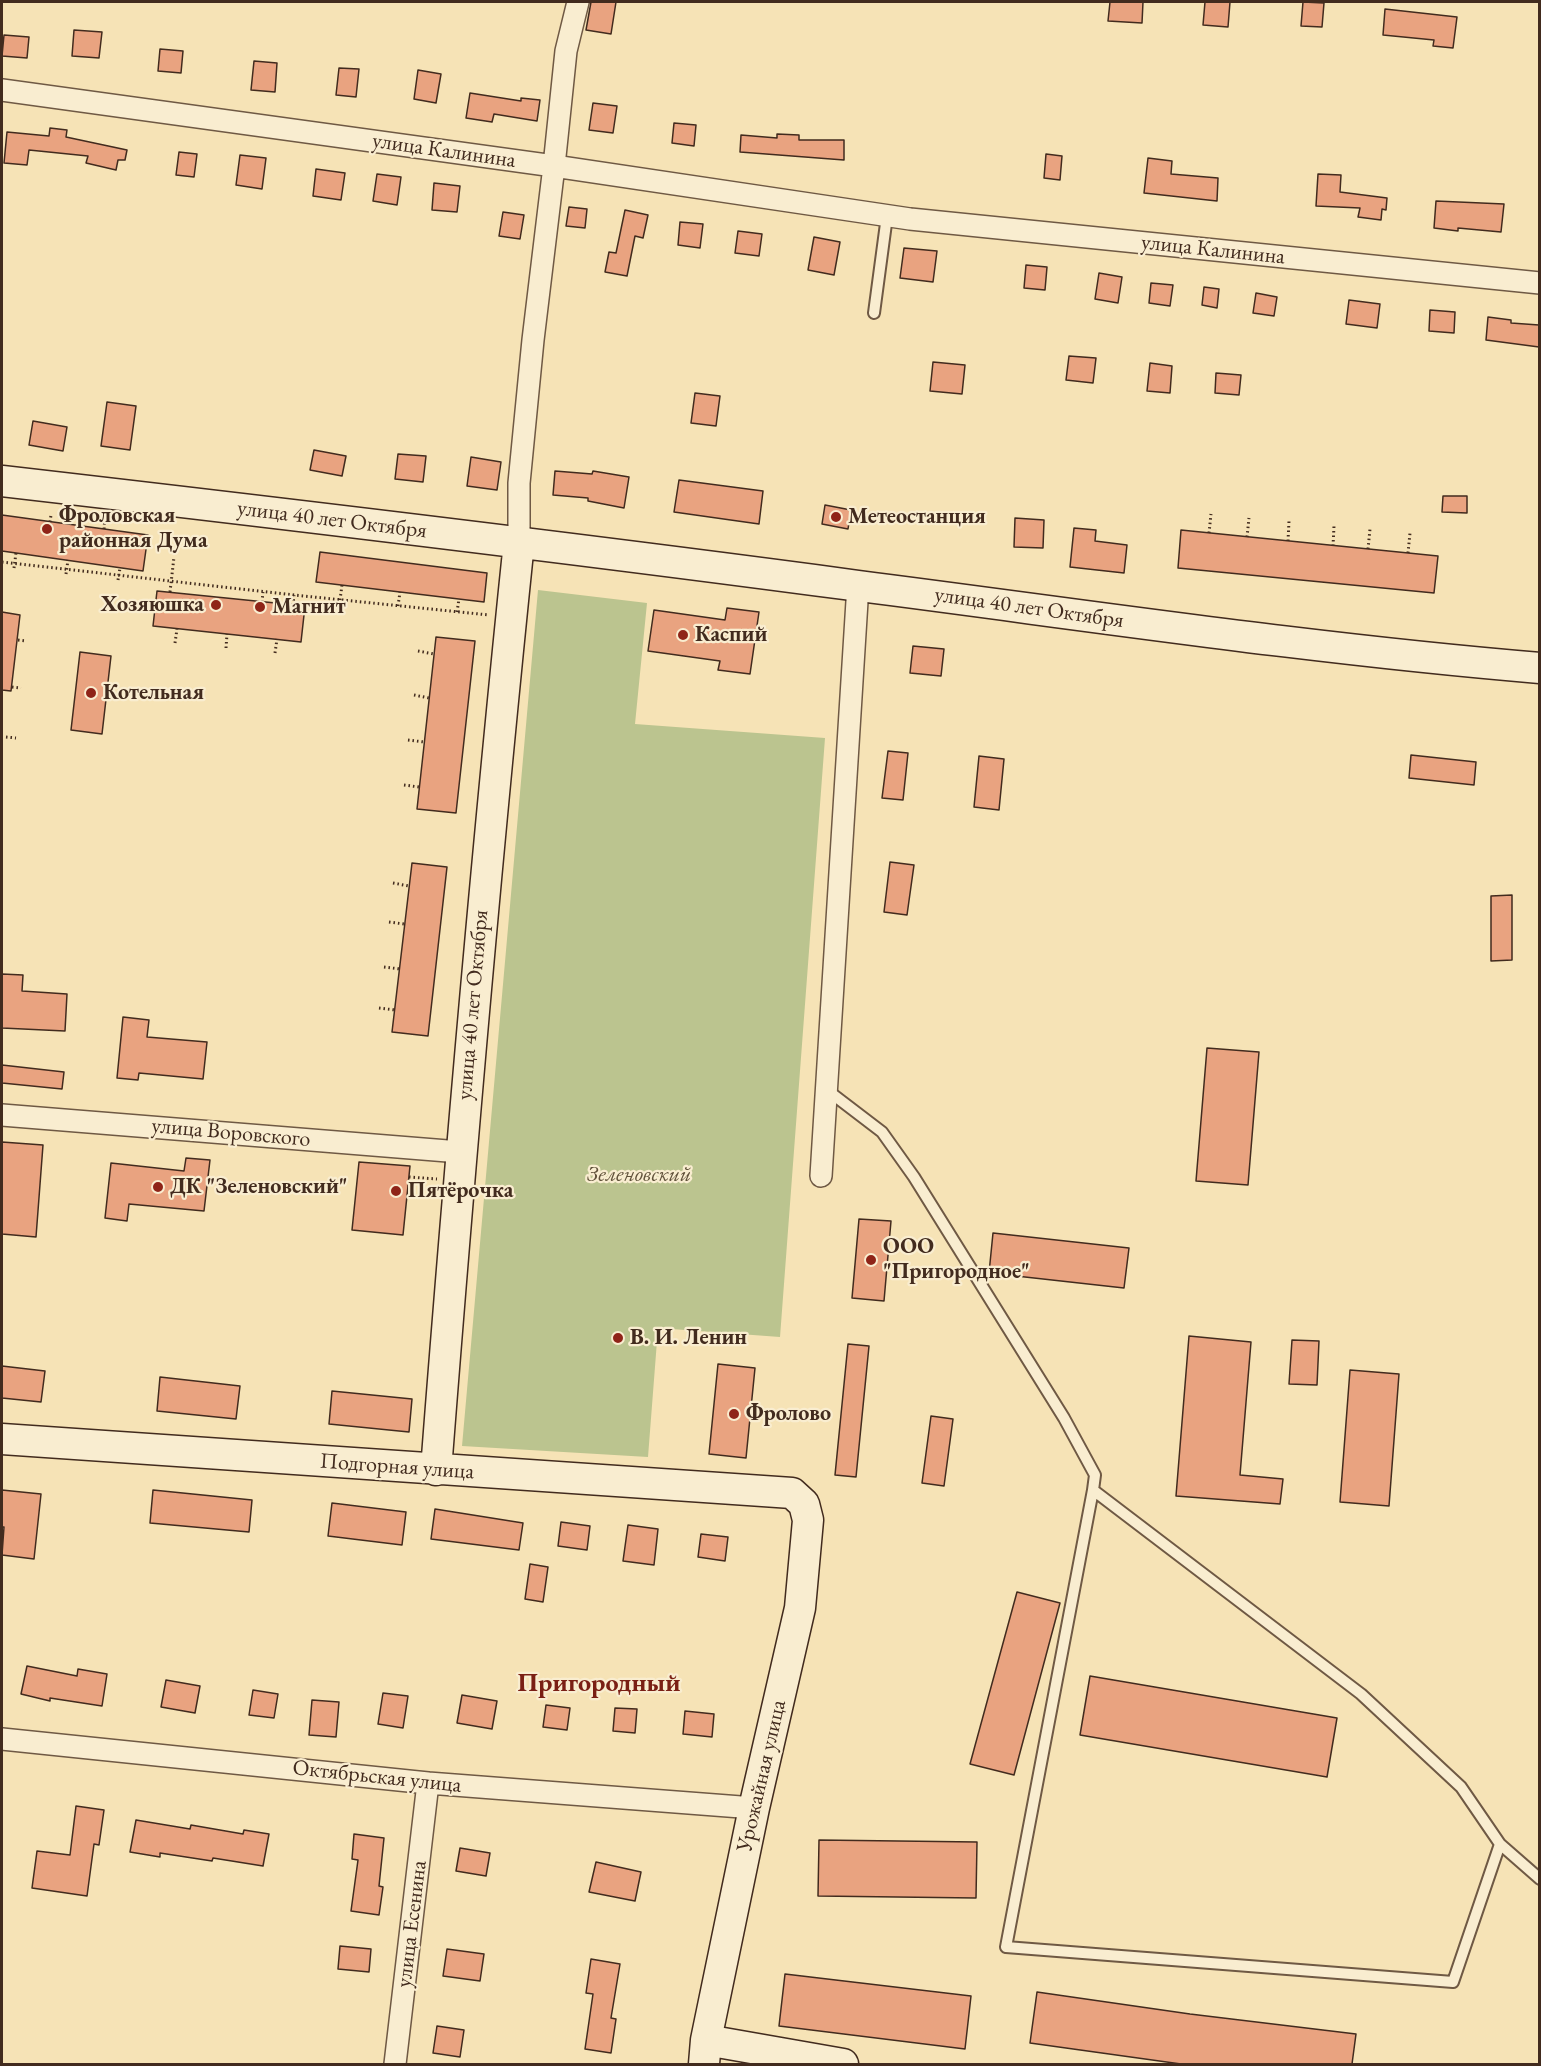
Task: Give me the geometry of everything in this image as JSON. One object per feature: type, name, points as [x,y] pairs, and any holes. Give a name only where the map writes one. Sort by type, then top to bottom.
[{"type":"street","points":[[519,542],[519,483],[533,340],[566,51],[578,2]]},
{"type":"street","name":"улица Калинина","points":[[2,90],[554,166],[887,216],[1539,283]]},
{"type":"street","name":"улица 40 лет Октября","points":[[2,482],[519,542],[1454,661],[1539,668]]},
{"type":"street","name":"улица 40 лет Октября","points":[[436,1470],[460,1152],[519,542]]},
{"type":"street","points":[[821,1176],[858,585]]},
{"type":"street","name":"улица Воровского","points":[[2,1115],[460,1152]]},
{"type":"street","name":"Подгорная улица","points":[[2,1439],[792,1493]]},
{"type":"street","name":"Урожайная улица","points":[[705,2052],[754,1808],[800,1608],[808,1520],[804,1504],[792,1493]]},
{"type":"street","name":"Октябрьская улица","points":[[2,1739],[428,1783],[754,1808]]},
{"type":"street","name":"улица Есенина","points":[[395,2064],[428,1783]]},
{"type":"street","points":[[705,2052],[843,2064]]},
{"type":"lane","points":[[874,313],[887,216]]},
{"type":"lane","points":[[827,1090],[882,1132],[914,1177],[1064,1418],[1095,1475],[1006,1947],[1453,1983],[1500,1844]]},
{"type":"lane","points":[[1093,1490],[1361,1694],[1461,1787],[1500,1844],[1539,1879]]},
{"type":"path","points":[[1209,533],[1211,514]]},
{"type":"path","points":[[50,522],[51,515]]},
{"type":"path","points":[[1247,537],[1249,518]]},
{"type":"path","points":[[1288,541],[1289,521]]},
{"type":"path","points":[[1333,546],[1335,526]]},
{"type":"path","points":[[1368,549],[1370,529]]},
{"type":"path","points":[[1408,553],[1410,533]]},
{"type":"path","points":[[14,566],[16,553]]},
{"type":"path","points":[[170,592],[174,557]]},
{"type":"path","points":[[67,572],[68,560]]},
{"type":"path","points":[[2,562],[14,566],[118,578],[511,617]]},
{"type":"path","points":[[118,578],[120,568]]},
{"type":"path","points":[[340,600],[342,585]]},
{"type":"path","points":[[262,602],[263,592]]},
{"type":"path","points":[[398,606],[400,592]]},
{"type":"path","points":[[293,605],[294,595]]},
{"type":"path","points":[[457,612],[459,599]]},
{"type":"path","points":[[176,643],[177,629]]},
{"type":"path","points":[[226,648],[227,634]]},
{"type":"path","points":[[275,653],[277,639]]},
{"type":"path","points":[[18,640],[26,641]]},
{"type":"path","points":[[418,651],[434,654]]},
{"type":"path","points":[[12,687],[21,688]]},
{"type":"path","points":[[414,695],[429,698]]},
{"type":"path","points":[[6,737],[16,738]]},
{"type":"path","points":[[408,740],[424,742]]},
{"type":"path","points":[[404,785],[419,787]]},
{"type":"path","points":[[393,883],[409,886]]},
{"type":"path","points":[[389,922],[405,924]]},
{"type":"path","points":[[384,968],[400,969]]},
{"type":"path","points":[[379,1008],[395,1010]]},
{"type":"green space","name":"Зеленовский","points":[[538,590],[647,603],[635,724],[825,738],[780,1337],[658,1328],[648,1457],[462,1446]]},
{"type":"building","points":[[591,2],[616,2],[611,34],[586,30]]},
{"type":"building","points":[[1110,2],[1143,2],[1142,23],[1108,21]]},
{"type":"building","points":[[1205,2],[1230,2],[1228,27],[1203,25]]},
{"type":"building","points":[[1303,2],[1324,3],[1322,27],[1301,26]]},
{"type":"building","points":[[1385,9],[1457,17],[1453,48],[1433,46],[1434,40],[1383,35]]},
{"type":"building","points":[[74,30],[102,32],[99,58],[72,56]]},
{"type":"building","points":[[4,35],[29,37],[27,58],[2,56]]},
{"type":"building","points":[[160,49],[183,51],[181,73],[158,71]]},
{"type":"building","points":[[254,61],[277,63],[275,92],[251,90]]},
{"type":"building","points":[[339,68],[359,69],[356,97],[336,95]]},
{"type":"building","points":[[418,70],[441,74],[436,103],[414,99]]},
{"type":"building","points":[[470,93],[521,101],[521,98],[540,100],[537,121],[494,114],[492,122],[466,118]]},
{"type":"building","points":[[593,103],[617,106],[613,133],[589,130]]},
{"type":"building","points":[[674,123],[696,125],[694,146],[672,143]]},
{"type":"building","points":[[50,128],[67,130],[66,137],[127,150],[125,160],[118,160],[116,170],[86,163],[88,156],[29,150],[27,165],[4,163],[7,132],[49,136]]},
{"type":"building","points":[[777,134],[799,135],[799,140],[844,140],[844,160],[740,152],[741,135],[777,138]]},
{"type":"building","points":[[179,152],[197,154],[194,177],[176,175]]},
{"type":"building","points":[[1046,154],[1062,156],[1060,180],[1044,178]]},
{"type":"building","points":[[240,155],[266,158],[262,189],[236,185]]},
{"type":"building","points":[[1148,158],[1172,161],[1171,174],[1218,178],[1217,201],[1144,193]]},
{"type":"building","points":[[316,169],[345,173],[341,200],[313,196]]},
{"type":"building","points":[[377,174],[401,177],[397,205],[373,201]]},
{"type":"building","points":[[1318,174],[1341,175],[1340,192],[1387,198],[1386,210],[1382,209],[1381,220],[1358,217],[1360,208],[1316,206]]},
{"type":"building","points":[[434,183],[460,186],[457,212],[432,210]]},
{"type":"building","points":[[1436,201],[1504,204],[1501,232],[1434,228]]},
{"type":"building","points":[[569,207],[587,209],[585,228],[566,226]]},
{"type":"building","points":[[625,210],[648,215],[643,238],[635,236],[627,276],[605,272],[609,252],[616,253]]},
{"type":"building","points":[[503,212],[524,215],[520,239],[499,236]]},
{"type":"building","points":[[680,222],[703,224],[700,248],[678,245]]},
{"type":"building","points":[[738,231],[762,234],[759,256],[735,253]]},
{"type":"building","points":[[814,237],[840,242],[834,275],[808,270]]},
{"type":"building","points":[[904,248],[937,251],[933,282],[900,278]]},
{"type":"building","points":[[1026,265],[1047,267],[1045,290],[1024,288]]},
{"type":"building","points":[[1099,273],[1122,277],[1118,303],[1095,299]]},
{"type":"building","points":[[1151,283],[1173,285],[1170,306],[1149,303]]},
{"type":"building","points":[[1204,287],[1219,289],[1217,308],[1202,305]]},
{"type":"building","points":[[1256,293],[1277,297],[1274,316],[1253,313]]},
{"type":"building","points":[[1349,300],[1380,304],[1377,328],[1346,324]]},
{"type":"building","points":[[1430,310],[1455,312],[1454,333],[1429,331]]},
{"type":"building","points":[[1488,317],[1511,320],[1511,323],[1539,325],[1539,347],[1486,340]]},
{"type":"building","points":[[1069,356],[1096,358],[1093,383],[1066,380]]},
{"type":"building","points":[[933,362],[965,365],[962,394],[930,391]]},
{"type":"building","points":[[1150,363],[1172,366],[1170,393],[1147,391]]},
{"type":"building","points":[[1216,373],[1241,375],[1239,395],[1215,393]]},
{"type":"building","points":[[695,393],[720,396],[716,426],[691,423]]},
{"type":"building","points":[[107,402],[136,406],[130,450],[101,446]]},
{"type":"building","points":[[33,421],[67,427],[63,451],[29,445]]},
{"type":"building","points":[[314,450],[346,456],[342,476],[310,470]]},
{"type":"building","points":[[398,454],[426,456],[423,482],[395,479]]},
{"type":"building","points":[[471,457],[501,462],[497,490],[467,486]]},
{"type":"building","points":[[555,471],[592,474],[593,471],[629,477],[624,508],[588,501],[588,498],[553,495]]},
{"type":"building","points":[[679,480],[763,491],[759,524],[674,512]]},
{"type":"building","points":[[1443,496],[1467,496],[1467,513],[1442,512]]},
{"type":"building","name":"Метеостанция","points":[[825,505],[851,510],[848,529],[822,524]]},
{"type":"building","points":[[2,515],[148,535],[143,571],[2,551]]},
{"type":"building","points":[[1015,518],[1044,520],[1043,548],[1014,547]]},
{"type":"building","points":[[1074,528],[1096,530],[1095,541],[1127,545],[1124,573],[1070,567]]},
{"type":"building","points":[[1181,530],[1438,556],[1434,593],[1178,568]]},
{"type":"building","points":[[320,552],[487,573],[484,602],[316,582]]},
{"type":"building","points":[[157,591],[305,606],[301,642],[153,626]]},
{"type":"building","points":[[727,608],[759,612],[750,674],[718,670],[720,661],[648,651],[654,610],[725,620]]},
{"type":"building","points":[[2,612],[20,615],[11,691],[2,690]]},
{"type":"building","points":[[436,637],[475,641],[456,813],[417,809]]},
{"type":"building","points":[[913,646],[944,649],[941,676],[910,673]]},
{"type":"building","name":"Котельная","points":[[80,652],[111,656],[102,734],[71,730]]},
{"type":"building","points":[[888,751],[908,753],[903,800],[882,798]]},
{"type":"building","points":[[1411,755],[1476,762],[1474,785],[1409,778]]},
{"type":"building","points":[[979,756],[1004,759],[999,810],[974,807]]},
{"type":"building","points":[[890,862],[914,865],[907,915],[884,912]]},
{"type":"building","points":[[412,863],[447,867],[428,1036],[392,1032]]},
{"type":"building","points":[[1512,895],[1512,960],[1491,961],[1491,896]]},
{"type":"building","points":[[2,974],[23,975],[22,991],[67,994],[65,1031],[2,1028]]},
{"type":"building","points":[[123,1017],[149,1020],[147,1037],[207,1042],[203,1079],[139,1073],[138,1080],[117,1078]]},
{"type":"building","points":[[1207,1048],[1259,1052],[1248,1185],[1196,1181]]},
{"type":"building","points":[[2,1065],[64,1072],[62,1089],[2,1083]]},
{"type":"building","points":[[2,1142],[43,1145],[36,1237],[2,1234]]},
{"type":"building","name":"ДК \"Зеленовский\"","points":[[186,1158],[210,1160],[204,1211],[129,1204],[127,1221],[105,1218],[111,1163],[184,1171]]},
{"type":"building","points":[[359,1162],[410,1166],[403,1235],[352,1230]]},
{"type":"building","name":"ООО \"Пригородное\"","points":[[859,1219],[891,1221],[884,1301],[852,1298]]},
{"type":"building","points":[[993,1233],[1129,1248],[1124,1288],[989,1273]]},
{"type":"building","points":[[1189,1336],[1251,1342],[1240,1475],[1283,1479],[1280,1504],[1176,1496]]},
{"type":"building","points":[[1292,1340],[1319,1341],[1317,1385],[1289,1384]]},
{"type":"building","points":[[848,1344],[869,1346],[856,1477],[835,1475]]},
{"type":"building","name":"Фролово","points":[[718,1364],[755,1368],[746,1458],[709,1454]]},
{"type":"building","points":[[2,1366],[45,1371],[41,1402],[2,1398]]},
{"type":"building","points":[[1350,1370],[1399,1374],[1389,1506],[1340,1502]]},
{"type":"building","points":[[160,1377],[240,1386],[236,1419],[157,1411]]},
{"type":"building","points":[[332,1391],[412,1399],[409,1432],[329,1424]]},
{"type":"building","points":[[931,1416],[953,1419],[944,1486],[922,1483]]},
{"type":"building","points":[[2,1490],[41,1494],[34,1559],[2,1555],[4,1527],[2,1527]]},
{"type":"building","points":[[153,1490],[252,1500],[249,1532],[150,1523]]},
{"type":"building","points":[[332,1503],[406,1512],[402,1545],[328,1536]]},
{"type":"building","points":[[435,1509],[523,1523],[519,1550],[431,1539]]},
{"type":"building","points":[[561,1522],[590,1526],[587,1550],[558,1546]]},
{"type":"building","points":[[628,1525],[658,1529],[654,1565],[623,1561]]},
{"type":"building","points":[[701,1534],[728,1537],[725,1561],[698,1557]]},
{"type":"building","points":[[530,1564],[548,1567],[543,1602],[525,1599]]},
{"type":"building","points":[[1017,1592],[1060,1603],[1014,1775],[970,1764]]},
{"type":"building","points":[[27,1666],[77,1676],[78,1669],[107,1674],[102,1706],[50,1698],[50,1701],[21,1694]]},
{"type":"building","points":[[1090,1676],[1337,1718],[1327,1777],[1080,1735]]},
{"type":"building","points":[[166,1680],[200,1686],[195,1713],[161,1707]]},
{"type":"building","points":[[253,1690],[278,1694],[274,1718],[249,1715]]},
{"type":"building","points":[[383,1693],[408,1696],[403,1728],[378,1724]]},
{"type":"building","points":[[462,1695],[497,1701],[492,1729],[457,1723]]},
{"type":"building","points":[[312,1700],[339,1702],[336,1737],[309,1735]]},
{"type":"building","points":[[546,1705],[570,1708],[567,1730],[543,1727]]},
{"type":"building","points":[[615,1708],[637,1709],[635,1733],[613,1731]]},
{"type":"building","points":[[685,1711],[714,1714],[712,1737],[683,1734]]},
{"type":"building","points":[[76,1806],[104,1810],[99,1845],[94,1844],[87,1896],[32,1888],[37,1851],[70,1855]]},
{"type":"building","points":[[136,1820],[190,1829],[191,1825],[243,1834],[244,1830],[269,1834],[263,1866],[213,1858],[212,1861],[160,1853],[160,1857],[130,1852]]},
{"type":"building","points":[[354,1834],[384,1838],[379,1886],[383,1887],[379,1915],[351,1911],[358,1860],[352,1859]]},
{"type":"building","points":[[819,1840],[977,1842],[976,1898],[818,1896]]},
{"type":"building","points":[[460,1848],[490,1853],[486,1876],[456,1871]]},
{"type":"building","points":[[596,1862],[641,1872],[635,1901],[589,1892]]},
{"type":"building","points":[[340,1946],[371,1949],[369,1972],[338,1969]]},
{"type":"building","points":[[447,1949],[484,1954],[480,1981],[443,1976]]},
{"type":"building","points":[[591,1959],[620,1964],[611,2018],[616,2019],[611,2053],[585,2049],[593,1994],[586,1993]]},
{"type":"building","points":[[785,1974],[971,1996],[965,2049],[779,2026]]},
{"type":"building","points":[[1037,1992],[1190,2014],[1356,2034],[1352,2064],[1181,2064],[1030,2043]]},
{"type":"building","points":[[437,2026],[464,2030],[460,2057],[433,2053]]},
{"type":"place","name":"Метеостанция","points":[[836,517]]},
{"type":"place","name":"Фроловская районная Дума","points":[[47,529]]},
{"type":"place","name":"Хозяюшка","points":[[216,605]]},
{"type":"place","name":"Магнит","points":[[260,607]]},
{"type":"place","name":"Каспий","points":[[683,635]]},
{"type":"place","name":"Котельная","points":[[91,693]]},
{"type":"place","name":"ДК \"Зеленовский\"","points":[[158,1187]]},
{"type":"place","name":"Пятёрочка","points":[[396,1191]]},
{"type":"place","name":"ООО \"Пригородное\"","points":[[871,1260]]},
{"type":"place","name":"В. И. Ленин","points":[[618,1338]]},
{"type":"place","name":"Фролово","points":[[734,1414]]},
{"type":"district","name":"Пригородный","points":[[599,1684]]}]
